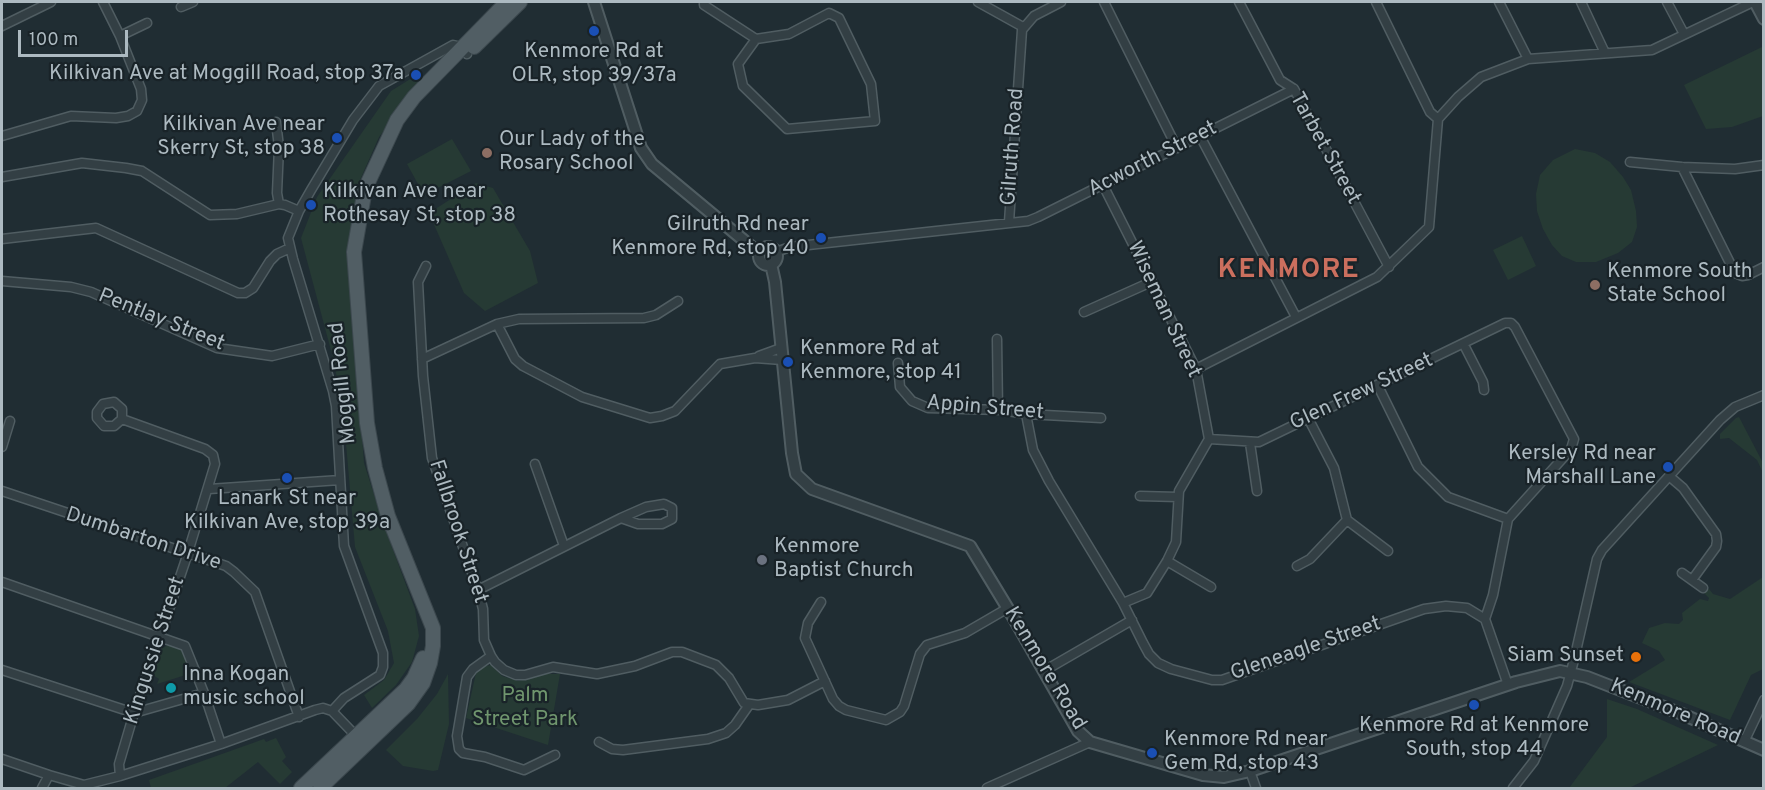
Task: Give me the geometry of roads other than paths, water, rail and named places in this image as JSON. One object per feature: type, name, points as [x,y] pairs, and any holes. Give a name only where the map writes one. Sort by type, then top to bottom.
[{"type":"main road","name":"Moggill Road","points":[[301,789],[408,704],[423,683],[430,663],[434,638],[433,628],[388,516],[375,468],[368,423],[354,252],[365,189],[385,147],[430,88],[507,2]]},
{"type":"main road","name":"Moggill Road","points":[[465,51],[520,2]]},
{"type":"main road","name":"Moggill Road","points":[[320,789],[361,741]]},
{"type":"street","points":[[2,26],[51,2]]},
{"type":"street","points":[[2,136],[71,116],[116,118],[128,116],[136,111],[142,100],[141,89],[120,36],[103,2]]},
{"type":"street","points":[[181,7],[193,2]]},
{"type":"street","points":[[594,2],[640,148],[652,164],[759,253]]},
{"type":"street","points":[[704,2],[705,5],[756,39],[789,34],[829,13],[839,18],[871,84],[875,121],[787,129],[743,86],[738,64],[756,39]]},
{"type":"street","points":[[978,2],[1023,27],[1034,16],[1061,2]]},
{"type":"street","points":[[1104,2],[1177,148]]},
{"type":"street","name":"Tarbet Street","points":[[1239,2],[1280,80],[1294,89],[1389,267]]},
{"type":"street","points":[[1376,2],[1430,112],[1438,119]]},
{"type":"street","points":[[1499,2],[1528,59]]},
{"type":"street","points":[[1581,2],[1605,53]]},
{"type":"street","points":[[1667,2],[1684,34]]},
{"type":"street","points":[[1196,369],[1377,277],[1429,227],[1438,119],[1481,76],[1528,59],[1652,50],[1754,2],[1764,19]]},
{"type":"street","points":[[120,36],[147,23]]},
{"type":"street","name":"Gilruth Road","points":[[776,252],[790,247],[1009,222],[1023,27]]},
{"type":"street","points":[[332,711],[344,698],[380,675],[384,667],[383,653],[344,546],[336,406],[320,344],[290,248],[289,233],[298,212],[353,120],[379,86],[453,45],[465,51]]},
{"type":"street","name":"Acworth Street","points":[[1009,222],[1028,221],[1038,217],[1294,89]]},
{"type":"street","points":[[276,122],[279,147],[277,193],[279,204]]},
{"type":"street","points":[[1200,136],[1296,317]]},
{"type":"street","points":[[1630,162],[1736,169],[1764,165]]},
{"type":"street","points":[[2,177],[82,163],[142,171],[210,215],[237,214],[279,204],[298,212]]},
{"type":"street","points":[[1682,167],[1735,273],[1742,276],[1748,275],[1764,267]]},
{"type":"street","name":"Wiseman Street","points":[[1103,185],[1196,369],[1209,439]]},
{"type":"street","points":[[2,239],[96,228],[238,293],[245,293],[253,288],[270,261],[277,254],[290,248]]},
{"type":"street","points":[[767,247],[772,248],[777,258],[771,264],[763,263],[759,259],[759,253],[767,247]]},
{"type":"street","name":"Kenmore Road","points":[[771,264],[775,282],[794,466],[800,480],[812,489],[970,546],[1078,731],[1090,742],[1203,775],[1224,777],[1250,771],[1556,671],[1571,672],[1682,714],[1764,750]]},
{"type":"street","name":"Fallbrook Street","points":[[426,266],[418,282],[422,359],[432,458],[478,590],[483,609],[484,640],[491,656]]},
{"type":"street","name":"Pentlay Street","points":[[2,281],[71,287],[91,292],[217,348],[272,356],[320,344]]},
{"type":"street","points":[[1084,312],[1151,282]]},
{"type":"street","points":[[422,359],[497,324],[519,319],[644,318],[656,315],[678,300]]},
{"type":"street","name":"Glen Frew Street","points":[[1209,439],[1259,442],[1464,345],[1505,323],[1511,324],[1515,327],[1574,439],[1571,449],[1508,519]]},
{"type":"street","points":[[497,324],[515,359],[523,366],[582,397],[650,417],[662,416],[675,411],[720,364],[755,358],[781,348]]},
{"type":"street","points":[[997,339],[998,410]]},
{"type":"street","points":[[1464,345],[1483,382],[1484,390]]},
{"type":"street","points":[[755,358],[782,360]]},
{"type":"street","name":"Appin Street","points":[[898,363],[900,387],[912,401],[928,408],[998,410],[1026,414],[1101,418]]},
{"type":"street","points":[[1378,386],[1418,467],[1448,497],[1508,519],[1493,595],[1485,619],[1508,685]]},
{"type":"street","points":[[1513,789],[1534,761],[1571,672],[1597,560],[1602,550],[1725,416],[1735,408],[1764,395]]},
{"type":"street","name":"Gleneagle Street","points":[[1026,414],[1033,450],[1049,481],[1123,603],[1149,654],[1158,663],[1171,669],[1212,680],[1222,680],[1424,609],[1446,606],[1467,608],[1485,619]]},
{"type":"street","points":[[1308,418],[1334,468],[1347,520],[1388,551]]},
{"type":"street","name":"Kingussie Street","points":[[120,776],[119,764],[134,713],[215,465],[214,457],[205,449],[122,419]]},
{"type":"street","points":[[2,447],[10,421]]},
{"type":"street","points":[[1123,603],[1147,593],[1167,561],[1176,542],[1178,497],[1182,484],[1209,439]]},
{"type":"street","points":[[1250,443],[1257,491]]},
{"type":"street","points":[[535,464],[564,546]]},
{"type":"street","points":[[1670,476],[1683,488],[1716,534],[1716,547],[1692,580]]},
{"type":"street","points":[[209,489],[339,480]]},
{"type":"street","name":"Dumbarton Drive","points":[[2,491],[226,566],[255,592],[299,717]]},
{"type":"street","points":[[1140,496],[1178,497]]},
{"type":"street","points":[[478,590],[564,546],[621,518],[646,507],[664,504],[672,508],[672,519],[662,524],[638,524],[621,518]]},
{"type":"street","points":[[1297,566],[1310,560],[1347,520]]},
{"type":"street","points":[[1167,561],[1211,587]]},
{"type":"street","points":[[1682,573],[1703,588]]},
{"type":"street","points":[[2,582],[182,644],[188,650],[221,744]]},
{"type":"street","points":[[822,602],[808,622],[805,638],[833,699],[846,710],[886,720],[894,717],[904,706],[920,654],[927,645],[965,633],[1008,608]]},
{"type":"street","points":[[1044,671],[1132,620]]},
{"type":"street","points":[[555,755],[524,770],[485,757],[469,755],[459,749],[457,735],[467,677],[473,669],[491,656],[504,670],[516,675],[525,675],[553,667],[597,674],[615,672],[672,652],[682,652],[707,660],[724,670],[741,699],[748,705],[788,700],[825,681]]},
{"type":"street","points":[[2,670],[134,713],[204,693]]},
{"type":"street","points":[[1744,742],[1761,713],[1764,700]]},
{"type":"street","points":[[599,742],[612,749],[622,750],[708,739],[726,733],[735,725],[748,705]]},
{"type":"street","points":[[2,759],[84,785],[221,744],[323,708],[332,711],[361,741]]},
{"type":"street","points":[[987,789],[1090,742]]},
{"type":"street","points":[[1250,771],[1256,789]]},
{"type":"street","points":[[42,789],[49,775]]},
{"type":"place","name":"Kenmore Rd at OLR, stop 39/37a","points":[[594,31]]},
{"type":"place","name":"Kilkivan Ave at Moggill Road, stop 37a","points":[[416,75]]},
{"type":"place","name":"Kilkivan Ave near Skerry St, stop 38","points":[[337,138]]},
{"type":"place","name":"Our Lady of the Rosary School","points":[[487,153]]},
{"type":"place","name":"Kilkivan Ave near Rothesay St, stop 38","points":[[311,205]]},
{"type":"place","name":"Gilruth Rd near Kenmore Rd, stop 40","points":[[821,238]]},
{"type":"place","name":"Kenmore South State School","points":[[1595,285]]},
{"type":"place","name":"Kenmore Rd at Kenmore, stop 41","points":[[788,362]]},
{"type":"place","name":"Kersley Rd near Marshall Lane","points":[[1668,467]]},
{"type":"place","name":"Lanark St near Kilkivan Ave, stop 39a","points":[[287,478]]},
{"type":"place","name":"Kenmore Baptist Church","points":[[762,560]]},
{"type":"place","name":"Siam Sunset","points":[[1636,657]]},
{"type":"place","name":"Inna Kogan music school","points":[[171,688]]},
{"type":"place","name":"Kenmore Rd at Kenmore South, stop 44","points":[[1474,705]]},
{"type":"place","name":"Kenmore Rd near Gem Rd, stop 43","points":[[1152,753]]},
{"type":"district","name":"KENMORE","points":[[1289,272]]},
{"type":"park label","name":"Palm Street Park","points":[[525,709]]}]
